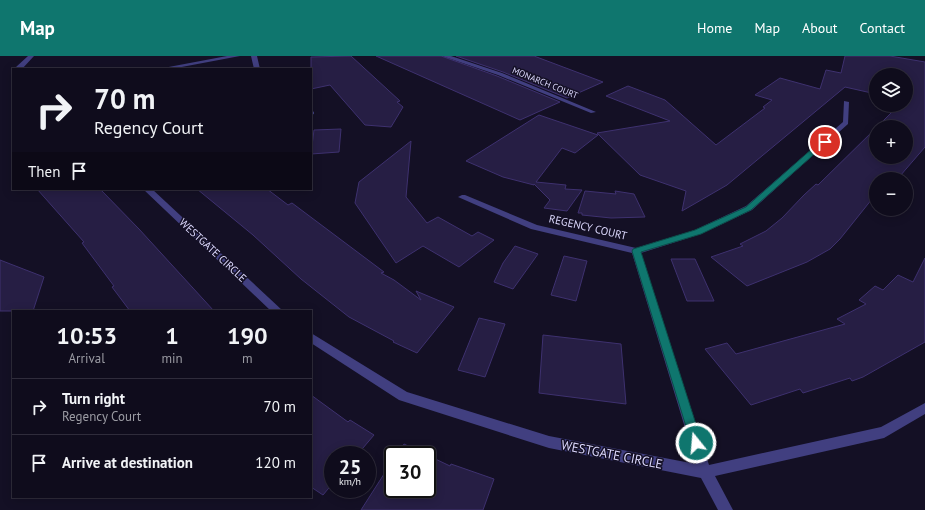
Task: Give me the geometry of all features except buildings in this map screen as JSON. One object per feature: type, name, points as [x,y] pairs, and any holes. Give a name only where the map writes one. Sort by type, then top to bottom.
[{"type":"street","points":[[18,68],[31,56]]},
{"type":"street","points":[[167,68],[237,56]]},
{"type":"street","points":[[254,56],[257,68]]},
{"type":"street","name":"MONARCH COURT","points":[[445,56],[500,74],[593,112]]},
{"type":"street","name":"REGENCY COURT","points":[[462,197],[534,227],[636,251],[698,232],[749,208],[846,123],[846,102]]},
{"type":"street","name":"WESTGATE CIRCLE","points":[[148,190],[277,310]]},
{"type":"street","points":[[636,251],[705,472],[726,510]]},
{"type":"street","name":"WESTGATE CIRCLE","points":[[312,338],[403,396],[549,442],[705,472],[884,432],[925,408]]},
{"type":"route","points":[[696,443],[636,251],[698,232],[749,208],[825,142]]}]
